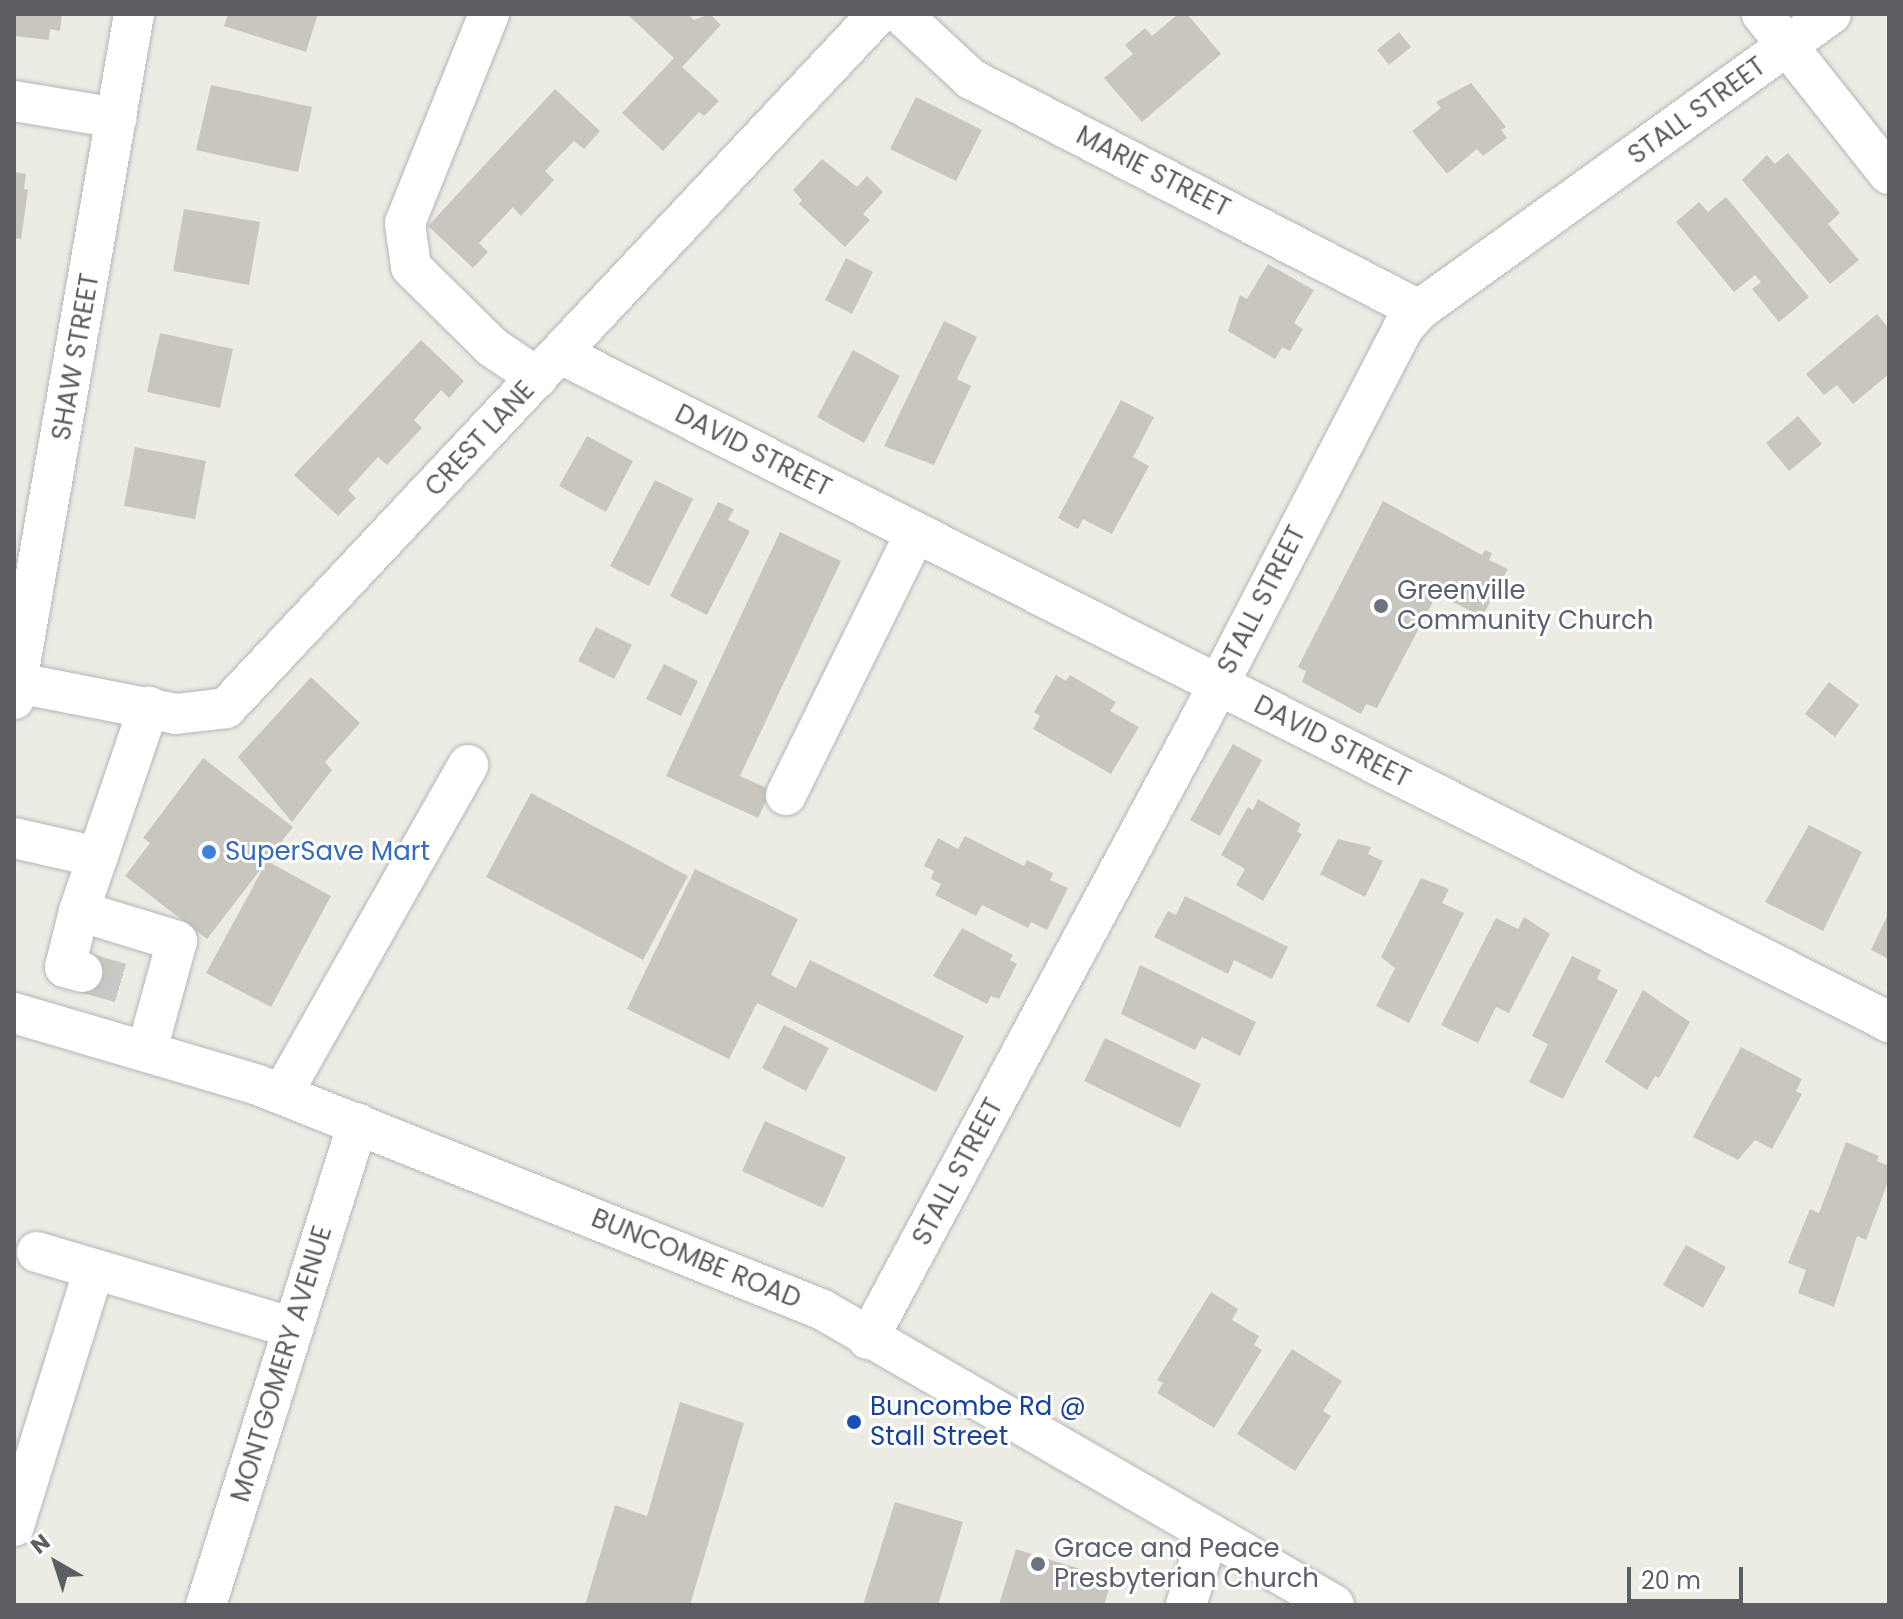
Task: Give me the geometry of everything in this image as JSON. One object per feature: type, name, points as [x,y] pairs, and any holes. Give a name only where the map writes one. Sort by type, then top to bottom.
[{"type":"street","name":"SHAW STREET","points":[[16,691],[28,551],[117,118],[134,14]]},
{"type":"street","name":"DAVID STREET","points":[[489,14],[405,223],[411,267],[492,347],[549,366],[915,534],[1889,1022]]},
{"type":"street","name":"CREST LANE","points":[[16,691],[196,715],[226,708],[878,14]]},
{"type":"street","name":"MARIE STREET","points":[[901,14],[971,79],[1419,310]]},
{"type":"street","points":[[1762,14],[1889,174]]},
{"type":"street","name":"STALL STREET","points":[[868,1339],[1218,685],[1403,328],[1419,310],[1831,14]]},
{"type":"street","points":[[14,101],[117,118]]},
{"type":"street","points":[[786,795],[915,534]]},
{"type":"street","points":[[82,972],[65,967],[79,911],[149,707]]},
{"type":"street","points":[[282,1094],[468,765]]},
{"type":"street","points":[[14,838],[98,857]]},
{"type":"street","points":[[79,911],[177,941],[147,990],[147,1050]]},
{"type":"street","name":"BUNCOMBE ROAD","points":[[14,1013],[147,1050],[282,1094],[821,1309],[868,1339],[1334,1605]]},
{"type":"street","name":"MONTGOMERY AVENUE","points":[[206,1605],[358,1123]]},
{"type":"street","points":[[37,1252],[293,1328]]},
{"type":"street","points":[[14,1526],[94,1269]]},
{"type":"street","points":[[1186,1605],[1208,1535]]},
{"type":"building","points":[[14,14],[62,14],[60,31],[50,29],[49,40],[14,36]]},
{"type":"building","points":[[228,14],[318,14],[306,52],[224,26]]},
{"type":"building","points":[[627,14],[688,14],[694,20],[710,14],[721,25],[682,67],[719,101],[704,116],[699,112],[663,151],[622,113],[674,58]]},
{"type":"building","points":[[1178,14],[1187,14],[1221,54],[1142,122],[1104,78],[1133,54],[1125,45],[1145,28],[1152,36]]},
{"type":"building","points":[[1399,32],[1411,47],[1389,65],[1377,50]]},
{"type":"building","points":[[1471,83],[1506,127],[1501,130],[1507,138],[1483,156],[1477,149],[1447,174],[1412,131],[1441,108],[1436,102]]},
{"type":"building","points":[[211,85],[312,107],[298,172],[196,150]]},
{"type":"building","points":[[555,89],[600,131],[584,149],[574,141],[545,171],[554,180],[521,216],[513,207],[479,243],[488,252],[473,268],[428,226]]},
{"type":"building","points":[[916,97],[982,130],[956,181],[890,149]]},
{"type":"building","points":[[1788,153],[1840,213],[1828,224],[1859,260],[1830,284],[1742,180],[1767,155],[1775,164]]},
{"type":"building","points":[[822,159],[857,187],[867,176],[883,192],[863,214],[870,220],[845,247],[799,204],[802,200],[793,190]]},
{"type":"building","points":[[14,172],[26,174],[24,189],[28,190],[21,239],[14,238]]},
{"type":"building","points":[[1726,197],[1809,297],[1779,322],[1752,289],[1761,282],[1755,275],[1734,292],[1676,222],[1699,202],[1708,212]]},
{"type":"building","points":[[184,209],[260,222],[249,285],[173,271]]},
{"type":"building","points":[[846,258],[873,272],[852,314],[825,300]]},
{"type":"building","points":[[1268,264],[1314,290],[1294,323],[1303,329],[1290,351],[1282,347],[1275,359],[1228,331],[1240,295],[1247,299]]},
{"type":"building","points":[[1877,314],[1889,329],[1889,374],[1853,404],[1837,385],[1824,395],[1806,374]]},
{"type":"building","points":[[944,321],[977,337],[957,379],[971,386],[934,465],[884,446]]},
{"type":"building","points":[[160,333],[233,349],[220,408],[147,392]]},
{"type":"building","points":[[421,340],[464,381],[449,398],[441,390],[414,420],[422,428],[387,465],[378,457],[348,490],[356,498],[338,516],[294,475]]},
{"type":"building","points":[[853,350],[900,376],[864,443],[817,417]]},
{"type":"building","points":[[1121,400],[1154,417],[1133,457],[1149,466],[1112,534],[1083,519],[1078,529],[1058,518]]},
{"type":"building","points":[[1798,416],[1822,444],[1789,471],[1766,443]]},
{"type":"building","points":[[587,436],[633,461],[606,512],[559,486]]},
{"type":"building","points":[[135,447],[206,461],[195,519],[124,506]]},
{"type":"building","points":[[655,480],[693,499],[649,586],[610,566]]},
{"type":"building","name":"Greenville Community Church","points":[[1383,501],[1482,555],[1485,550],[1492,553],[1489,560],[1508,569],[1482,617],[1437,594],[1377,708],[1366,704],[1361,714],[1302,682],[1306,671],[1298,667]]},
{"type":"building","points":[[718,502],[734,509],[728,520],[750,531],[707,615],[670,596]]},
{"type":"building","points":[[780,532],[841,561],[740,776],[771,790],[758,818],[666,776]]},
{"type":"building","points":[[596,627],[632,645],[614,679],[578,661]]},
{"type":"building","points":[[664,664],[698,681],[681,716],[646,699]]},
{"type":"building","points":[[1056,675],[1066,681],[1070,675],[1116,702],[1110,711],[1139,727],[1111,774],[1033,729],[1040,716],[1034,712]]},
{"type":"building","points":[[311,677],[360,723],[325,762],[332,770],[292,822],[238,757]]},
{"type":"building","points":[[1829,682],[1859,705],[1835,737],[1805,714]]},
{"type":"building","points":[[1233,744],[1262,760],[1220,836],[1190,820]]},
{"type":"building","name":"SuperSave Mart","points":[[203,758],[293,827],[207,939],[125,876],[150,843],[143,838]]},
{"type":"building","points":[[531,793],[688,876],[643,960],[486,877]]},
{"type":"building","points":[[1258,799],[1301,824],[1297,832],[1302,834],[1263,901],[1236,885],[1245,869],[1221,855],[1248,807],[1253,810]]},
{"type":"building","points":[[1809,825],[1862,852],[1823,931],[1765,902]]},
{"type":"building","points":[[965,836],[1024,866],[1027,860],[1053,873],[1050,880],[1068,888],[1047,930],[1031,922],[1028,928],[982,905],[976,916],[935,895],[941,884],[931,879],[934,871],[924,866],[938,838],[958,849]]},
{"type":"building","points":[[1338,839],[1371,847],[1368,854],[1383,861],[1365,897],[1320,874]]},
{"type":"building","points":[[267,861],[331,896],[271,1007],[206,973]]},
{"type":"building","points":[[695,869],[798,919],[771,975],[796,988],[810,960],[964,1036],[936,1092],[757,1003],[729,1059],[627,1009]]},
{"type":"building","points":[[1421,878],[1449,889],[1442,903],[1464,913],[1409,1023],[1376,1006],[1395,968],[1381,957]]},
{"type":"building","points":[[1185,896],[1288,947],[1272,979],[1234,960],[1228,974],[1154,937],[1168,911],[1176,915]]},
{"type":"building","points":[[1889,912],[1889,959],[1871,950]]},
{"type":"building","points":[[1524,917],[1550,934],[1509,1013],[1496,1007],[1478,1043],[1441,1025],[1496,918],[1518,929]]},
{"type":"building","points":[[962,928],[1013,955],[1010,960],[1017,964],[999,999],[991,996],[987,1004],[933,976]]},
{"type":"building","points":[[1572,956],[1601,970],[1597,979],[1618,990],[1563,1099],[1529,1082],[1548,1044],[1532,1036]]},
{"type":"building","points":[[1140,965],[1256,1022],[1240,1056],[1202,1037],[1195,1050],[1121,1014]]},
{"type":"building","points":[[1643,990],[1690,1022],[1659,1078],[1655,1076],[1647,1090],[1605,1062]]},
{"type":"building","points":[[784,1025],[829,1048],[806,1091],[762,1068]]},
{"type":"building","points":[[1105,1038],[1201,1084],[1180,1128],[1084,1081]]},
{"type":"building","points":[[1741,1047],[1802,1079],[1796,1091],[1802,1094],[1772,1149],[1755,1140],[1738,1160],[1693,1137]]},
{"type":"building","points":[[765,1121],[846,1157],[823,1208],[742,1171]]},
{"type":"building","points":[[1846,1142],[1879,1156],[1877,1161],[1889,1166],[1889,1179],[1866,1240],[1857,1236],[1834,1307],[1798,1293],[1806,1270],[1788,1263],[1810,1209],[1819,1213]]},
{"type":"building","points":[[1686,1245],[1726,1267],[1703,1308],[1663,1285]]},
{"type":"building","points":[[1211,1292],[1238,1309],[1232,1320],[1259,1336],[1254,1345],[1262,1350],[1214,1428],[1157,1393],[1163,1383],[1157,1380]]},
{"type":"building","points":[[1292,1349],[1342,1381],[1323,1411],[1331,1416],[1295,1471],[1237,1434]]},
{"type":"building","points":[[680,1402],[744,1423],[690,1605],[585,1605],[615,1505],[647,1516]]},
{"type":"building","points":[[895,1502],[963,1522],[938,1605],[863,1605]]},
{"type":"building","name":"Grace and Peace Presbyterian Church","points":[[1016,1549],[1112,1579],[1104,1605],[999,1605]]},
{"type":"tunnel","points":[[82,972],[131,986]]},
{"type":"place","name":"Greenville Community Church","points":[[1381,606]]},
{"type":"place","name":"SuperSave Mart","points":[[209,852]]},
{"type":"place","name":"Buncombe Rd @ Stall Street","points":[[854,1422]]},
{"type":"place","name":"Grace and Peace Presbyterian Church","points":[[1038,1564]]}]
